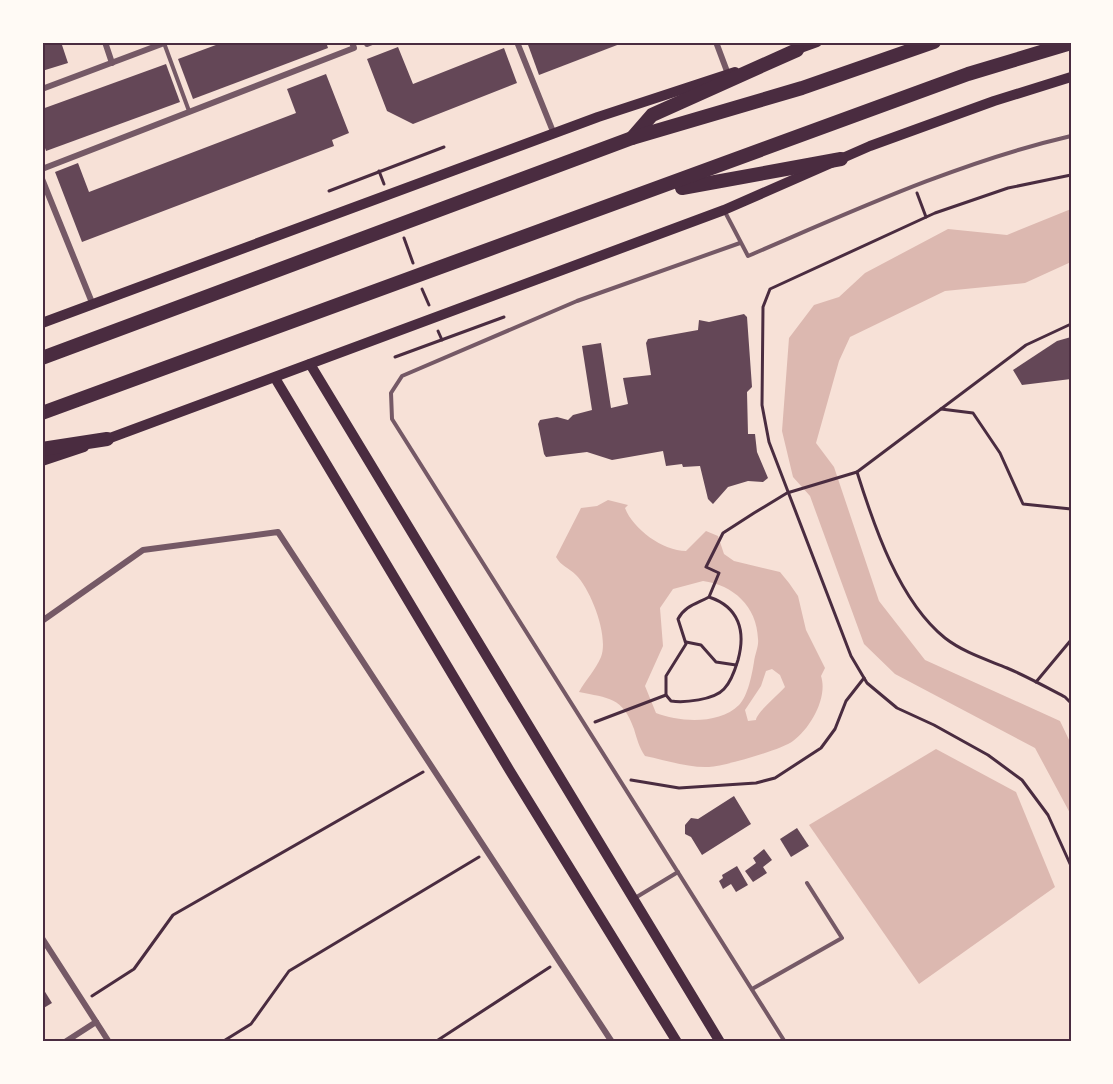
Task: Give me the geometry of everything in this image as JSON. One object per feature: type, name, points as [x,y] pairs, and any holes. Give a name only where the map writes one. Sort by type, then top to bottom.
[{"type":"highway","points":[[42,358],[632,138],[802,88],[934,42]]},
{"type":"highway","points":[[42,413],[968,74],[1071,43]]},
{"type":"highway","points":[[632,138],[651,116],[797,50]]},
{"type":"highway","points":[[642,195],[841,159]]},
{"type":"highway","points":[[42,449],[106,439]]},
{"type":"main road","points":[[42,323],[554,134],[817,42]]},
{"type":"main road","points":[[42,461],[275,378],[724,210],[841,159],[994,101],[1071,77]]},
{"type":"main road","points":[[310,364],[720,1042]]},
{"type":"main road","points":[[275,378],[510,771],[677,1042]]},
{"type":"street","points":[[105,42],[112,63]]},
{"type":"street","points":[[42,169],[354,48],[352,42]]},
{"type":"street","points":[[517,42],[554,134]]},
{"type":"street","points":[[716,42],[728,74]]},
{"type":"street","points":[[42,89],[166,43]]},
{"type":"street","points":[[42,179],[94,305]]},
{"type":"street","points":[[42,621],[143,550],[278,532],[612,1042]]},
{"type":"street","points":[[42,938],[109,1042]]},
{"type":"street","points":[[65,1042],[96,1022]]},
{"type":"lane","points":[[166,43],[190,112]]},
{"type":"lane","points":[[724,210],[748,256],[914,185],[1036,144],[1071,136]]},
{"type":"lane","points":[[740,243],[577,301],[402,376],[392,393],[392,419],[786,1042]]},
{"type":"lane","points":[[634,898],[678,872]]},
{"type":"lane","points":[[752,989],[842,938],[807,883]]},
{"type":"path","points":[[329,191],[444,147]]},
{"type":"path","points":[[379,171],[387,192]]},
{"type":"path","points":[[1071,175],[1008,188],[926,217],[770,289],[763,307],[762,405],[769,442],[787,493],[851,656],[864,678],[897,708],[934,725],[988,755],[1022,780],[1048,815],[1071,866]]},
{"type":"path","points":[[914,185],[926,217]]},
{"type":"path","points":[[402,235],[414,266]]},
{"type":"path","points":[[422,287],[430,309]]},
{"type":"path","points":[[394,357],[504,317]]},
{"type":"path","points":[[709,597],[728,606],[739,621],[742,640],[736,665],[723,692],[695,701],[671,701],[666,695],[666,676],[686,642],[678,619],[682,611],[709,597],[719,573],[706,567],[723,533],[787,493],[857,472],[1026,345],[1071,324]]},
{"type":"path","points":[[438,330],[442,340]]},
{"type":"path","points":[[941,409],[973,413],[1000,453],[1023,504],[1071,509]]},
{"type":"path","points":[[857,472],[880,539],[913,602],[944,637],[974,656],[1036,682],[1065,697],[1071,703]]},
{"type":"path","points":[[1036,682],[1071,640]]},
{"type":"path","points":[[686,642],[700,645],[716,662],[736,665]]},
{"type":"path","points":[[621,782],[635,780],[680,789],[756,783],[775,778],[821,748],[835,729],[846,701],[864,678]]},
{"type":"path","points":[[588,726],[666,695]]},
{"type":"path","points":[[83,1001],[134,969],[173,915],[432,767]]},
{"type":"path","points":[[222,1042],[251,1024],[289,971],[488,852]]},
{"type":"path","points":[[435,1042],[560,961]]},
{"type":"shaded area","points":[[1071,209],[1071,262],[1025,283],[945,291],[850,337],[839,361],[816,443],[834,467],[879,601],[925,660],[1060,721],[1071,744],[1071,815],[1035,748],[895,674],[864,644],[810,496],[793,477],[782,431],[789,338],[814,305],[839,297],[865,273],[948,229],[1007,235]]},
{"type":"shaded area","points":[[608,500],[628,505],[625,508],[635,524],[650,537],[668,547],[686,551],[706,531],[718,536],[724,554],[734,561],[780,572],[798,596],[806,630],[825,668],[821,676],[823,684],[820,702],[812,720],[800,735],[787,745],[739,761],[709,767],[685,765],[645,756],[630,718],[619,705],[606,698],[579,692],[601,657],[603,637],[593,602],[582,582],[556,557],[581,508],[597,506]],"holes":[[[703,581],[714,583],[733,592],[748,607],[753,617],[757,627],[758,642],[749,685],[739,705],[721,716],[699,720],[665,716],[656,713],[645,686],[663,646],[660,608],[673,589]],[[772,669],[780,675],[785,687],[764,708],[756,720],[748,721],[745,710],[761,686],[766,671]]]},
{"type":"shaded area","points":[[936,749],[1016,792],[1055,887],[919,984],[809,825]]},
{"type":"building","points":[[42,42],[61,42],[68,63],[42,71]]},
{"type":"building","points":[[224,42],[326,42],[328,48],[193,99],[178,59]]},
{"type":"building","points":[[527,42],[625,42],[539,75]]},
{"type":"building","points":[[398,47],[413,84],[504,48],[517,83],[413,124],[387,111],[367,59]]},
{"type":"building","points":[[166,64],[180,102],[46,151],[42,139],[42,109]]},
{"type":"building","points":[[326,74],[349,133],[332,140],[334,146],[82,242],[55,172],[78,163],[89,192],[296,113],[287,89]]},
{"type":"building","points":[[744,314],[747,317],[752,387],[747,392],[748,434],[755,434],[757,452],[768,478],[763,482],[748,481],[728,487],[713,504],[708,499],[700,466],[683,467],[682,464],[666,466],[663,451],[612,460],[587,452],[546,457],[538,424],[540,420],[557,417],[568,420],[573,415],[592,410],[582,346],[601,343],[611,408],[628,404],[623,378],[651,375],[646,343],[648,339],[698,330],[699,320],[709,322]]},
{"type":"building","points":[[1071,337],[1071,379],[1022,385],[1013,370],[1057,341]]},
{"type":"building","points":[[734,796],[751,824],[702,855],[691,837],[685,834],[685,825],[691,818],[698,819]]},
{"type":"building","points":[[797,828],[809,846],[791,857],[780,839]]},
{"type":"building","points":[[764,849],[772,860],[763,867],[767,873],[753,882],[745,871],[756,863],[753,858]]},
{"type":"building","points":[[737,866],[748,885],[736,892],[731,884],[723,889],[719,881],[723,878],[722,875]]},
{"type":"building","points":[[42,987],[52,1003],[42,1009]]}]
